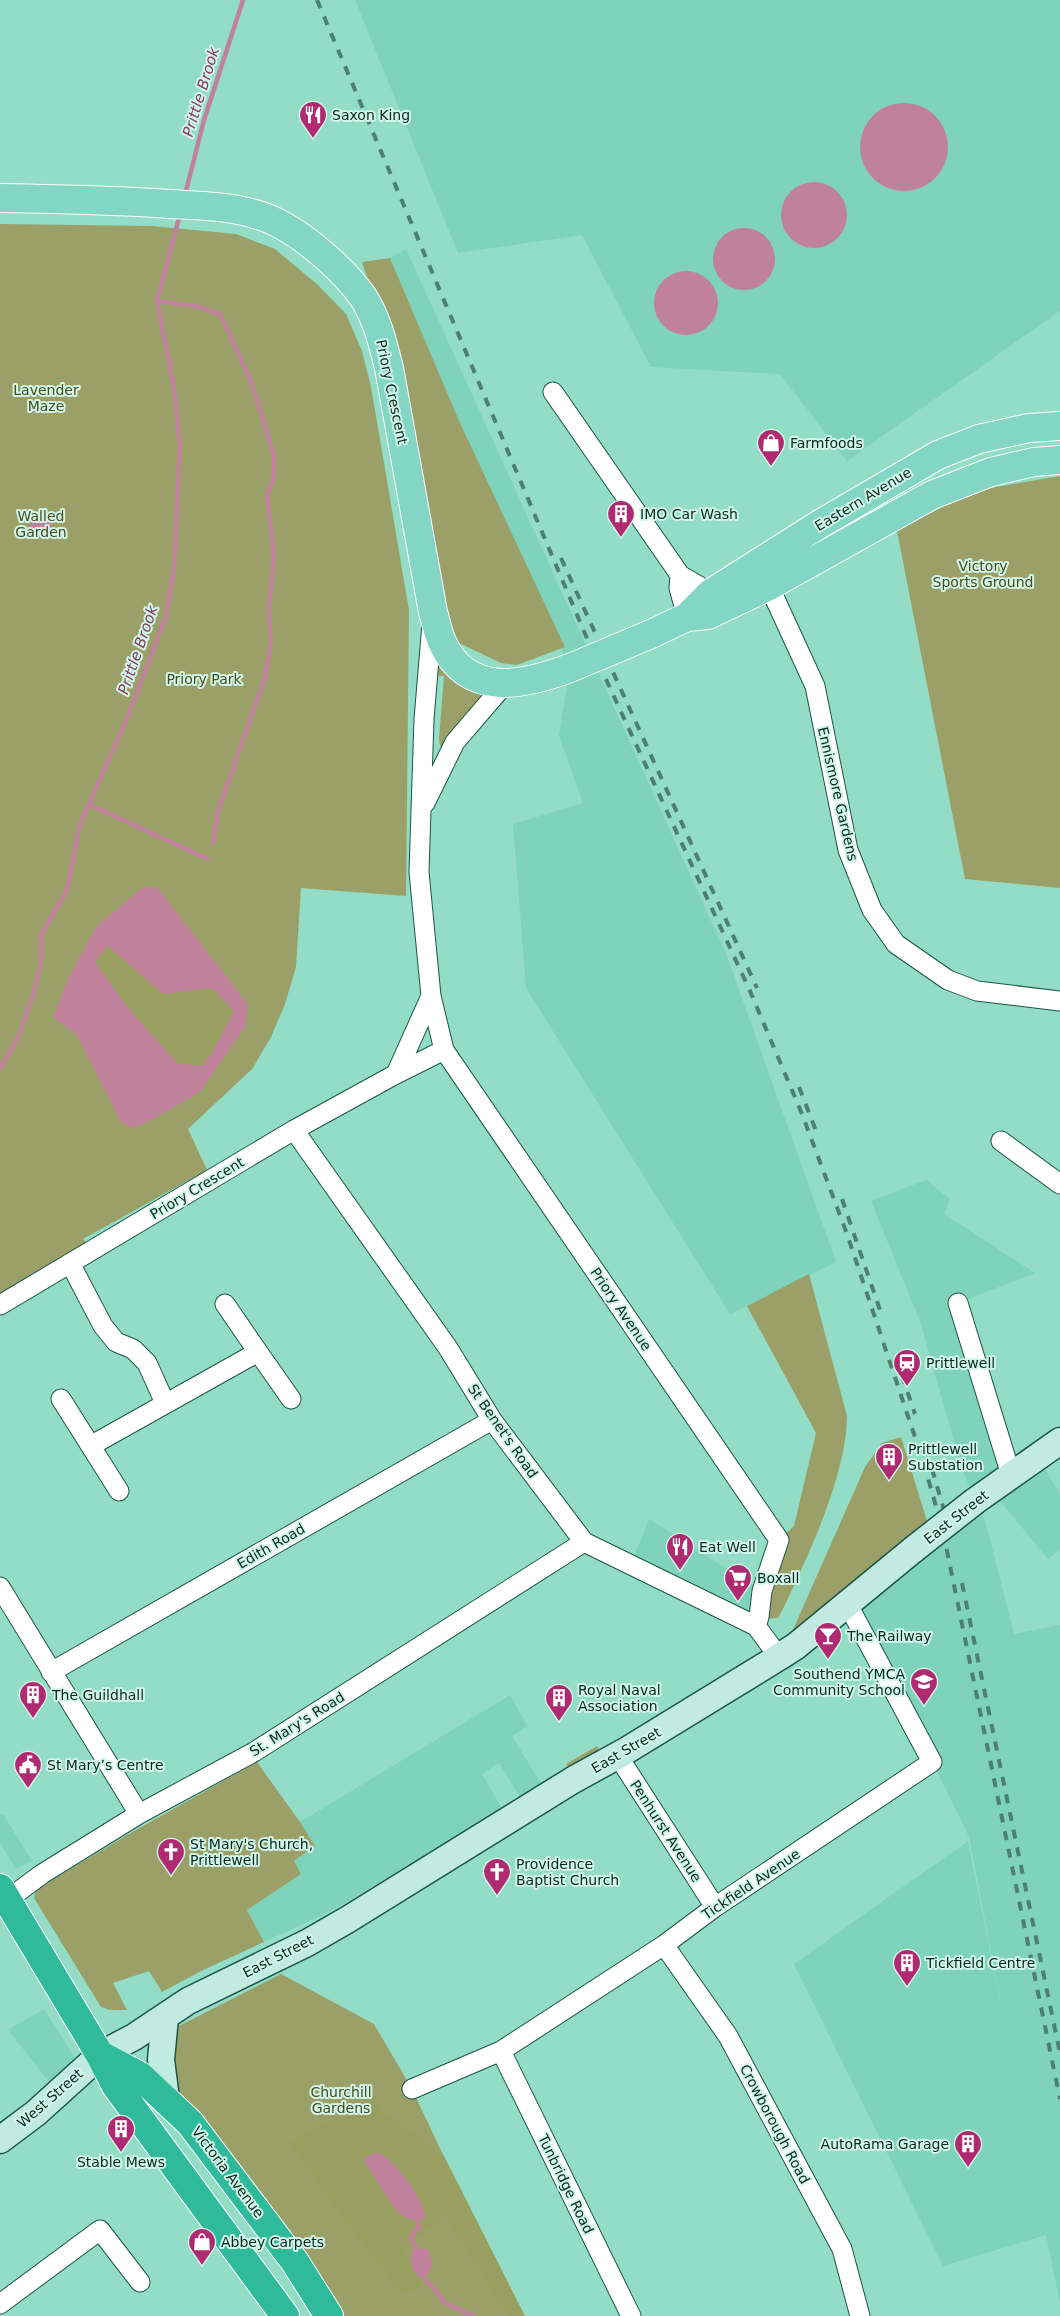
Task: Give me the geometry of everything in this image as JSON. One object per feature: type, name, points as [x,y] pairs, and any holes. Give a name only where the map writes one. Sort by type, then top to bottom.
[{"type":"highway","points":[[4,1894],[100,2055],[121,2094],[284,2316]]},
{"type":"highway","name":"Victoria Avenue","points":[[100,2055],[140,2076],[190,2123],[295,2262],[329,2316]]},
{"type":"main road","name":"Priory Crescent","points":[[0,198],[154,203],[214,207],[252,213],[278,223],[319,251],[344,275],[363,298],[378,330],[389,368],[433,612],[442,643],[457,663],[474,677],[504,684],[538,680],[570,668]]},
{"type":"main road","name":"Eastern Avenue","points":[[686,618],[711,593],[820,524],[938,454],[979,439],[1028,428],[1060,426]]},
{"type":"main road","name":"Eastern Avenue","points":[[570,668],[686,618],[708,615],[769,586],[932,495],[991,472],[1034,462],[1060,460]]},
{"type":"main road","name":"East Street","points":[[100,2055],[134,2037],[202,1994],[323,1934],[573,1780],[618,1756],[779,1657],[848,1605],[914,1549],[975,1501],[1060,1440]]},
{"type":"main road","points":[[165,2016],[161,2060],[166,2099]]},
{"type":"main road","name":"West Street","points":[[0,2140],[36,2113],[100,2055]]},
{"type":"street","points":[[552,392],[680,575],[711,593]]},
{"type":"street","points":[[680,575],[679,588],[686,618]]},
{"type":"street","name":"Ennismore Gardens","points":[[769,586],[815,686],[848,850],[872,910],[896,944],[948,980],[977,991],[1060,1001]]},
{"type":"street","name":"Priory Crescent","points":[[396,1074],[431,996],[419,872],[424,719],[433,612]]},
{"type":"street","name":"Priory Crescent","points":[[422,810],[455,742],[504,684]]},
{"type":"street","name":"Priory Avenue","points":[[431,996],[444,1050],[779,1540],[762,1591],[756,1626]]},
{"type":"street","name":"Priory Crescent","points":[[0,1305],[294,1130],[444,1050]]},
{"type":"street","name":"St Benet's Road","points":[[294,1130],[448,1348],[492,1420],[584,1542],[756,1626],[779,1657]]},
{"type":"street","points":[[1000,1141],[1060,1184]]},
{"type":"street","points":[[70,1263],[103,1326],[116,1342],[133,1349],[147,1363],[165,1403]]},
{"type":"street","points":[[958,1303],[1011,1475]]},
{"type":"street","points":[[226,1304],[290,1399]]},
{"type":"street","points":[[92,1445],[258,1352]]},
{"type":"street","points":[[61,1399],[92,1445],[118,1491]]},
{"type":"street","name":"Edith Road","points":[[51,1672],[492,1420]]},
{"type":"street","name":"St. Mary's Road","points":[[4,1894],[42,1874],[139,1814],[254,1752],[584,1542]]},
{"type":"street","points":[[0,1587],[139,1814]]},
{"type":"street","name":"Tickfield Avenue","points":[[412,2088],[501,2051],[664,1945],[716,1907],[932,1762],[848,1605]]},
{"type":"street","name":"Penhurst Avenue","points":[[618,1756],[716,1907]]},
{"type":"street","name":"Crowborough Road","points":[[664,1945],[728,2036],[842,2250],[860,2316]]},
{"type":"street","name":"Tunbridge Road","points":[[501,2051],[631,2316]]},
{"type":"street","points":[[0,2304],[100,2230],[140,2282]]},
{"type":"shaded area","points":[[355,0],[1060,0],[1060,311],[847,461],[780,374],[651,367],[582,235],[458,253]]},
{"type":"shaded area","points":[[904,103],[921,106],[929,110],[941,122],[945,130],[948,147],[945,164],[941,172],[929,184],[921,188],[904,191],[887,188],[879,184],[867,172],[863,164],[860,147],[863,130],[867,122],[879,110],[887,106]]},
{"type":"shaded area","points":[[814,182],[827,185],[837,192],[844,202],[847,215],[844,228],[837,238],[827,245],[814,248],[801,245],[791,238],[784,228],[781,215],[784,202],[791,192],[801,185]]},
{"type":"shaded area","points":[[738,228],[750,228],[766,237],[773,247],[775,259],[773,271],[766,281],[750,290],[738,290],[727,285],[718,276],[713,265],[713,253],[718,242],[727,233]]},
{"type":"shaded area","points":[[406,249],[727,956],[836,1262],[730,1314],[526,988],[513,824],[583,803],[559,736],[570,668],[460,423],[390,258]]},
{"type":"shaded area","points":[[686,271],[704,277],[712,285],[718,303],[712,321],[704,329],[686,335],[668,329],[660,321],[654,303],[660,285],[668,277]]},
{"type":"shaded area","points":[[41,514],[49,517],[52,525],[49,533],[41,536],[33,533],[30,525],[33,517]]},
{"type":"shaded area","points":[[157,887],[247,1003],[246,1025],[200,1092],[150,1121],[132,1128],[121,1122],[77,1035],[53,1017],[68,979],[96,927],[142,888]],"holes":[[[108,946],[163,994],[212,988],[234,1011],[212,1053],[201,1066],[177,1063],[125,1004],[95,962]]]},
{"type":"shaded area","points":[[108,946],[163,994],[212,988],[234,1012],[212,1053],[201,1066],[177,1063],[125,1004],[95,962]]},
{"type":"shaded area","points":[[926,1180],[950,1199],[944,1214],[1035,1273],[958,1303],[1011,1474],[1037,1456],[1060,1494],[1060,1549],[1048,1559],[991,1490],[975,1501],[960,1463],[921,1324],[871,1201]]},
{"type":"shaded area","points":[[975,1501],[985,1520],[1014,1634],[1060,1625],[1060,2303],[1046,2235],[943,2266],[794,1964],[968,1841],[1006,2030],[969,1837],[939,1775],[848,1605]]},
{"type":"shaded area","points":[[649,1519],[762,1591],[759,1617],[631,1564]]},
{"type":"shaded area","points":[[510,1695],[527,1726],[512,1736],[543,1787],[522,1800],[499,1763],[482,1774],[504,1812],[495,1817],[485,1819],[333,1910],[264,1942],[247,1910],[301,1874],[294,1861],[315,1846],[300,1822]]},
{"type":"shaded area","points":[[3,1814],[32,1861],[16,1869],[0,1843],[0,1816]]},
{"type":"shaded area","points":[[44,2009],[75,2058],[50,2083],[8,2030]]},
{"type":"shaded area","points":[[375,2094],[383,2111],[444,2156],[525,2316],[508,2316],[454,2230],[447,2213],[404,2249],[421,2287],[401,2293],[341,2216],[289,2143]]},
{"type":"shaded area","points":[[379,2153],[400,2171],[415,2191],[424,2210],[425,2217],[419,2222],[404,2217],[395,2209],[364,2161],[366,2156]]},
{"type":"shaded area","points":[[421,2248],[427,2249],[431,2261],[430,2271],[425,2278],[419,2277],[411,2261],[412,2251]]},
{"type":"green space","name":"Priory Park","points":[[0,224],[152,226],[236,234],[275,249],[318,285],[346,314],[362,351],[371,387],[409,610],[406,896],[301,888],[296,967],[285,1004],[271,1037],[252,1069],[188,1129],[207,1170],[83,1239],[88,1245],[0,1297]]},
{"type":"green space","points":[[390,258],[460,423],[565,647],[517,665],[501,663],[459,643],[443,610],[395,366],[362,262]]},
{"type":"green space","name":"Victory Sports Ground","points":[[1060,476],[1060,888],[965,879],[897,531],[972,491]]},
{"type":"green space","points":[[432,641],[490,691],[444,748],[440,746],[439,738],[444,676],[432,675]]},
{"type":"green space","points":[[809,1274],[847,1416],[845,1440],[833,1490],[814,1541],[778,1618],[767,1619],[779,1540],[794,1526],[816,1433],[747,1306]]},
{"type":"green space","points":[[901,1437],[927,1521],[792,1632],[865,1467],[882,1443]]},
{"type":"green space","points":[[597,1746],[601,1753],[571,1771],[566,1764]]},
{"type":"green space","points":[[257,1762],[315,1846],[294,1861],[301,1874],[247,1910],[264,1942],[201,1971],[162,1992],[149,1971],[113,1983],[127,2010],[110,2010],[101,2007],[34,1898],[36,1890],[127,1835]]},
{"type":"green space","name":"Churchill Gardens","points":[[281,1974],[374,2024],[412,2089],[519,2316],[323,2316],[166,2099],[167,2032]]},
{"type":"waterway","name":"Prittle Brook","points":[[186,191],[204,120],[243,0]]},
{"type":"waterway","name":"Prittle Brook","points":[[0,1068],[18,1038],[34,992],[41,962],[41,935],[67,890],[80,824],[126,721],[165,619],[174,570],[180,446],[174,388],[157,301],[179,218]]},
{"type":"waterway","points":[[157,301],[196,306],[220,314],[251,381],[274,455],[274,477],[267,496],[274,556],[269,608],[271,644],[264,680],[218,811],[213,842]]},
{"type":"waterway","points":[[88,804],[208,859]]},
{"type":"waterway","points":[[416,2249],[411,2237],[419,2227],[419,2222]]},
{"type":"waterway","points":[[425,2278],[445,2303],[474,2316]]},
{"type":"railway","points":[[317,0],[586,636],[750,991],[802,1114],[847,1234],[923,1461],[942,1527],[1060,2099]]},
{"type":"railway","points":[[561,558],[757,988]]},
{"type":"railway","points":[[799,1087],[818,1136]]},
{"type":"railway","points":[[842,1199],[880,1310]]},
{"type":"railway","points":[[896,1358],[915,1414]]},
{"type":"railway","points":[[932,1469],[951,1534]]},
{"type":"railway","points":[[962,1583],[1060,2053]]},
{"type":"place","name":"Saxon King","points":[[313,139]]},
{"type":"place","name":"Farmfoods","points":[[771,467]]},
{"type":"place","name":"IMO Car Wash","points":[[621,538]]},
{"type":"place","name":"Prittlewell","points":[[907,1387]]},
{"type":"place","name":"Prittlewell Substation","points":[[889,1481]]},
{"type":"place","name":"Eat Well","points":[[680,1571]]},
{"type":"place","name":"Boxall","points":[[738,1602]]},
{"type":"place","name":"The Railway","points":[[828,1660]]},
{"type":"place","name":"Southend YMCA Community School","points":[[924,1706]]},
{"type":"place","name":"The Guildhall","points":[[33,1719]]},
{"type":"place","name":"Royal Naval Association","points":[[559,1722]]},
{"type":"place","name":"St Mary’s Centre","points":[[28,1789]]},
{"type":"place","name":"St Mary's Church, Prittlewell","points":[[171,1876]]},
{"type":"place","name":"Providence Baptist Church","points":[[497,1896]]},
{"type":"place","name":"Tickfield Centre","points":[[907,1987]]},
{"type":"place","name":"Stable Mews","points":[[121,2153]]},
{"type":"place","name":"AutoRama Garage","points":[[968,2168]]},
{"type":"place","name":"Abbey Carpets","points":[[202,2266]]},
{"type":"park label","name":"Lavender Maze","points":[[46,398]]},
{"type":"park label","name":"Walled Garden","points":[[41,524]]}]
